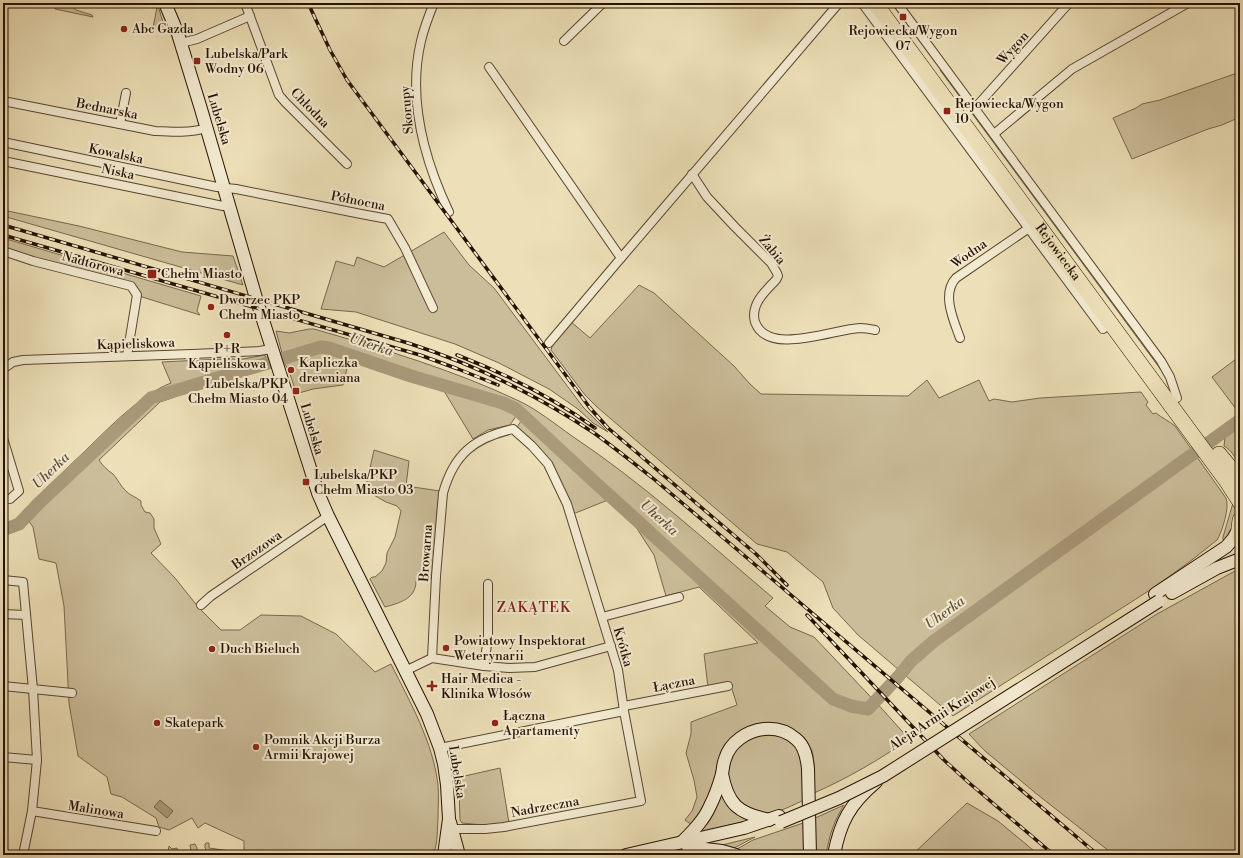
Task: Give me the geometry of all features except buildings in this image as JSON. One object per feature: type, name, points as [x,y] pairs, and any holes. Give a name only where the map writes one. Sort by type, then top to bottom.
[{"type":"highway","name":"Rejowiecka","points":[[875,3],[1107,326],[1211,451],[1240,480]]},
{"type":"highway","name":"Rejowiecka","points":[[885,3],[1177,398],[1201,438]]},
{"type":"highway","name":"Rejowiecka","points":[[1211,451],[1240,502]]},
{"type":"main road","name":"Lubelska","points":[[165,3],[179,39],[207,128],[272,351],[313,479],[328,516],[433,726],[444,764],[451,824],[459,855]]},
{"type":"main road","name":"Lubelska","points":[[172,3],[179,39]]},
{"type":"main road","name":"Aleja Armii Krajowej","points":[[776,820],[839,798],[883,776],[1157,598],[1226,547],[1240,529]]},
{"type":"main road","name":"Aleja Armii Krajowej","points":[[626,855],[746,833],[831,795],[881,769],[1157,598],[1240,558]]},
{"type":"main road","points":[[736,855],[685,844],[706,815],[714,797],[728,752],[734,744],[744,736],[766,729],[787,733],[795,738],[806,755],[810,812],[810,855]]},
{"type":"main road","points":[[722,774],[727,792],[738,807],[750,815],[776,820]]},
{"type":"main road","points":[[834,855],[839,831],[849,810],[866,790],[883,776]]},
{"type":"main road","name":"Lubelska","points":[[444,855],[451,824]]},
{"type":"main road","name":"Aleja Armii Krajowej","points":[[653,855],[685,844]]},
{"type":"street","name":"Chłodna","points":[[244,3],[279,95],[347,164]]},
{"type":"street","name":"Skorupy","points":[[434,3],[421,41],[417,62],[417,106],[419,126],[429,164],[449,212]]},
{"type":"street","points":[[564,41],[603,3]]},
{"type":"street","points":[[549,343],[839,3]]},
{"type":"street","points":[[862,3],[1029,228],[1107,326]]},
{"type":"street","points":[[897,3],[1161,361],[1170,377],[1177,398]]},
{"type":"street","name":"Wygon","points":[[975,108],[1069,3]]},
{"type":"street","points":[[994,134],[1072,69],[1188,3]]},
{"type":"street","points":[[179,39],[197,39],[250,16]]},
{"type":"street","points":[[489,67],[621,258]]},
{"type":"street","points":[[120,124],[126,93]]},
{"type":"street","name":"Bednarska","points":[[3,101],[155,131],[176,132],[207,128]]},
{"type":"street","name":"Kowalska","points":[[3,142],[224,188]]},
{"type":"street","name":"Niska","points":[[3,161],[223,206],[229,205]]},
{"type":"street","name":"Żabia","points":[[692,174],[707,197],[735,228],[765,256],[778,273],[776,280],[758,299],[754,319],[757,327],[776,339],[792,340],[860,328],[875,330]]},
{"type":"street","name":"Północna","points":[[224,188],[236,189],[388,219],[405,248],[433,308]]},
{"type":"street","name":"Wodna","points":[[960,338],[951,312],[949,300],[951,283],[956,278],[1029,228]]},
{"type":"street","name":"Nadtorowa","points":[[3,251],[33,261],[131,286],[137,295],[127,356]]},
{"type":"street","name":"Kąpieliskowa","points":[[3,369],[13,362],[23,360],[272,351]]},
{"type":"street","name":"Browarna","points":[[432,658],[436,576],[443,494],[446,480],[462,455],[472,446],[488,436],[513,429],[532,446],[548,464],[567,504]]},
{"type":"street","points":[[3,438],[19,491],[10,499]]},
{"type":"street","name":"Krótka","points":[[567,504],[618,670],[641,801]]},
{"type":"street","name":"Brzozowa","points":[[201,605],[211,596],[328,516]]},
{"type":"street","points":[[3,580],[23,582],[34,689],[37,760],[32,811],[22,855]]},
{"type":"street","points":[[484,666],[488,637],[488,584]]},
{"type":"street","points":[[602,617],[679,597]]},
{"type":"street","points":[[3,614],[26,616]]},
{"type":"street","points":[[405,671],[432,658],[484,666],[515,668],[535,667],[611,646]]},
{"type":"street","points":[[3,686],[72,693]]},
{"type":"street","name":"Łączna","points":[[440,748],[728,686]]},
{"type":"street","points":[[3,757],[37,760]]},
{"type":"street","name":"Nadrzeczna","points":[[451,824],[485,829],[504,827],[641,801]]},
{"type":"street","name":"Malinowa","points":[[32,811],[156,831]]},
{"type":"shaded area","points":[[56,3],[68,3],[76,10],[92,15],[93,17],[55,9]]},
{"type":"shaded area","points":[[139,3],[157,3],[166,31],[163,32],[141,27],[153,28],[157,7]]},
{"type":"shaded area","points":[[943,69],[1158,359],[1164,374],[940,70]]},
{"type":"shaded area","points":[[1240,72],[1240,117],[1132,159],[1113,118],[1142,104],[1160,100]]},
{"type":"shaded area","points":[[3,210],[79,226],[182,252],[233,256],[243,285],[3,216]]},
{"type":"shaded area","points":[[444,232],[469,265],[494,288],[583,407],[608,432],[593,423],[578,409],[549,389],[499,363],[455,344],[356,312],[321,309],[336,261],[354,266],[357,257],[384,267]]},
{"type":"shaded area","points":[[3,238],[201,296],[197,311],[200,315],[139,296],[131,286],[3,250]]},
{"type":"shaded area","points":[[639,285],[654,293],[734,366],[761,394],[908,396],[927,380],[939,398],[979,380],[989,401],[994,399],[1012,402],[1040,398],[1141,392],[1148,402],[1146,405],[1153,414],[1156,413],[1175,426],[1226,498],[1226,513],[1219,536],[1217,540],[1188,563],[1150,590],[953,716],[858,635],[833,608],[823,582],[787,552],[757,544],[597,407],[585,395],[551,350],[553,342],[570,321],[590,338]]},
{"type":"shaded area","points":[[314,329],[366,344],[469,379],[519,401],[546,417],[599,454],[650,494],[773,598],[765,606],[790,627],[814,637],[909,739],[863,768],[814,793],[814,760],[812,751],[806,741],[797,733],[788,728],[766,724],[718,761],[715,779],[708,801],[692,825],[685,820],[692,811],[697,797],[694,780],[686,753],[691,734],[691,722],[737,705],[730,683],[708,687],[704,654],[758,643],[699,587],[666,596],[654,555],[634,524],[608,500],[573,514],[561,486],[516,429],[521,421],[516,416],[510,425],[488,430],[473,439],[444,391],[349,360],[343,385],[313,389],[299,393],[298,389],[295,389],[285,364],[276,331],[289,333]]},
{"type":"shaded area","points":[[265,355],[268,365],[174,395],[175,397],[160,402],[99,460],[105,468],[115,476],[130,495],[141,501],[141,505],[145,512],[150,513],[154,519],[154,528],[161,544],[151,553],[175,578],[199,608],[221,630],[240,630],[261,615],[301,616],[336,634],[375,672],[391,664],[426,738],[438,785],[437,840],[434,852],[429,852],[426,855],[215,854],[209,850],[207,851],[205,848],[206,843],[209,843],[209,848],[244,853],[244,841],[205,823],[198,828],[192,818],[169,830],[159,827],[156,818],[122,797],[111,794],[107,777],[78,756],[69,703],[64,606],[56,563],[39,559],[33,527],[22,512],[126,412],[148,395],[171,383],[162,362],[221,359],[221,364],[231,364],[231,359],[243,359]]},
{"type":"shaded area","points":[[1240,356],[1240,462],[1224,446],[1226,428],[1239,413],[1212,377]]},
{"type":"shaded area","points":[[374,450],[409,461],[406,486],[440,491],[437,512],[433,578],[420,579],[416,581],[413,592],[410,596],[401,602],[385,607],[370,579],[382,571],[386,563],[387,553],[395,537],[401,511],[397,506],[386,502],[365,490]]},
{"type":"shaded area","points":[[1233,503],[1237,508],[1234,532],[1225,543],[1223,537]]},
{"type":"shaded area","points":[[1235,571],[1240,572],[1240,855],[1114,855],[985,751],[969,734],[1157,614]]},
{"type":"shaded area","points":[[768,734],[788,738],[801,753],[806,799],[781,810],[766,813],[739,803],[727,779],[729,761],[736,749],[749,738]]},
{"type":"shaded area","points":[[500,768],[509,823],[483,825],[462,823],[460,820],[459,787],[456,778]]},
{"type":"shaded area","points":[[721,788],[753,821],[694,835]]},
{"type":"shaded area","points":[[160,800],[173,811],[167,818],[154,807]]},
{"type":"shaded area","points":[[967,803],[998,821],[1039,855],[912,855]]},
{"type":"shaded area","points":[[844,805],[832,829],[826,855],[815,855],[813,819]]},
{"type":"shaded area","points":[[806,822],[807,855],[752,855],[737,849],[753,840]]},
{"type":"shaded area","points":[[755,837],[734,848],[722,845]]},
{"type":"shaded area","points":[[195,844],[197,851],[195,854],[184,856],[164,855],[168,852],[169,846],[172,849],[177,848],[178,853],[191,851],[190,845]]},
{"type":"waterway","name":"Uherka","points":[[3,530],[19,524],[39,503],[151,398],[321,347],[329,348],[411,376],[503,403],[516,409],[833,699],[851,706],[868,709],[911,661],[934,641],[1240,420]]},
{"type":"railway","points":[[308,3],[330,50],[347,80],[590,408],[608,428],[756,554],[787,585]]},
{"type":"railway","points":[[3,225],[408,343],[432,351],[480,371],[527,393],[550,406],[594,433],[655,480],[1098,855]]},
{"type":"railway","points":[[3,235],[420,355],[498,385]]},
{"type":"railway","points":[[457,355],[528,387],[562,406],[595,428]]},
{"type":"railway","points":[[807,615],[944,760],[1054,855]]},
{"type":"place","name":"Rejowiecka/Wygon 07","points":[[903,17]]},
{"type":"place","name":"Abc Gazda","points":[[124,29]]},
{"type":"place","name":"Lubelska/Park Wodny 06","points":[[197,61]]},
{"type":"place","name":"Rejowiecka/Wygon 10","points":[[947,111]]},
{"type":"place","name":"Chełm Miasto","points":[[152,274]]},
{"type":"place","name":"Dworzec PKP Chełm Miasto","points":[[211,307]]},
{"type":"place","name":"P+R Kąpieliskowa","points":[[227,335]]},
{"type":"place","name":"Kapliczka drewniana","points":[[291,370]]},
{"type":"place","name":"Lubelska/PKP Chełm Miasto 04","points":[[296,391]]},
{"type":"place","name":"Lubelska/PKP Chełm Miasto 03","points":[[306,482]]},
{"type":"place","name":"Powiatowy Inspektorat Weterynarii","points":[[446,648]]},
{"type":"place","name":"Duch Bieluch","points":[[212,649]]},
{"type":"place","name":"Hair Medica - Klinika Włosów","points":[[432,686]]},
{"type":"place","name":"Skatepark","points":[[157,723]]},
{"type":"place","name":"Łączna Apartamenty","points":[[495,723]]},
{"type":"place","name":"Pomnik Akcji Burza Armii Krajowej","points":[[256,747]]},
{"type":"district","name":"ZAKĄTEK","points":[[534,608]]}]
